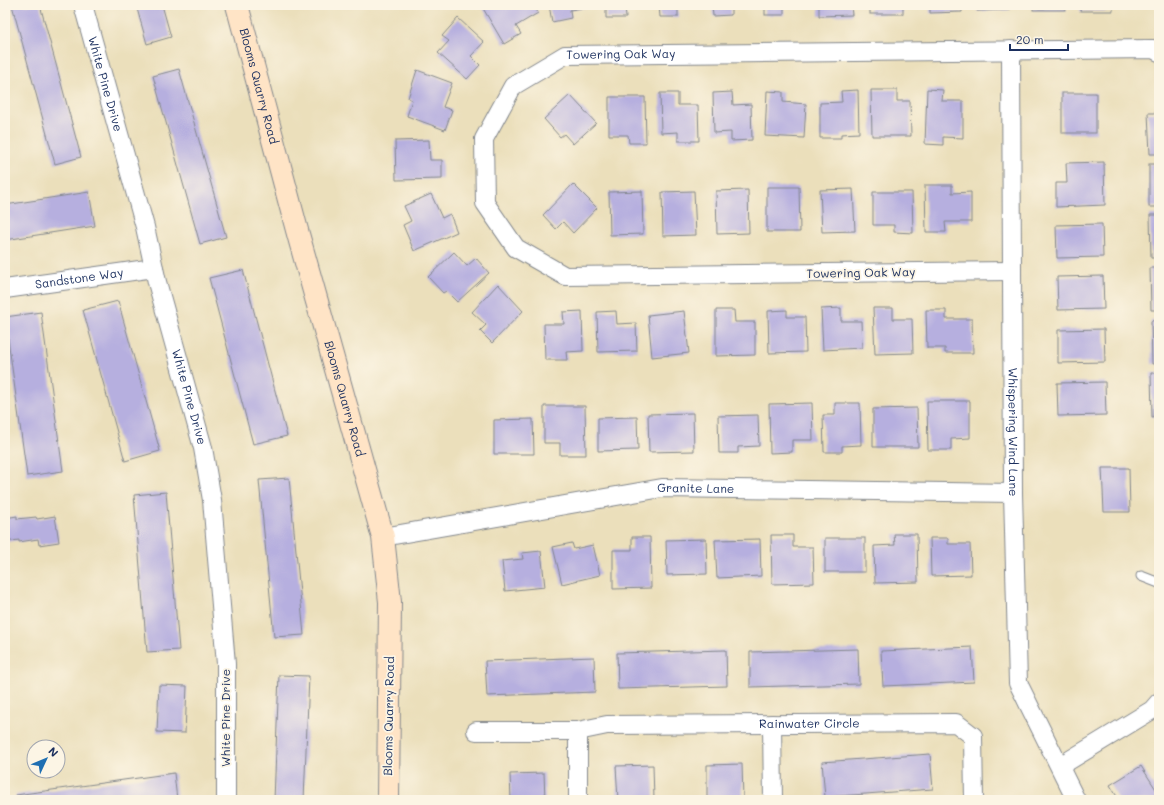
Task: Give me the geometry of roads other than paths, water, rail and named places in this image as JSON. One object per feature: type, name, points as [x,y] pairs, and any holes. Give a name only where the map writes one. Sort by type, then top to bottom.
[{"type":"street","name":"White Pine Drive","points":[[84,5],[145,227],[154,268],[203,448],[212,500],[226,664],[226,800]]},
{"type":"street","name":"Blooms Quarry Road","points":[[237,5],[300,241],[383,537],[390,602],[388,800]]},
{"type":"street","name":"Towering Oak Way","points":[[1012,272],[565,276],[516,248],[485,203],[484,139],[513,86],[564,55],[1153,49],[1159,52]]},
{"type":"street","name":"Whispering Wind Lane","points":[[1011,50],[1013,493],[1018,683],[1076,800]]},
{"type":"street","name":"Sandstone Way","points":[[5,289],[154,268]]},
{"type":"street","name":"Granite Lane","points":[[383,537],[662,488],[1013,493]]},
{"type":"street","points":[[1060,766],[1152,710],[1159,702]]},
{"type":"street","name":"Rainwater Circle","points":[[476,732],[578,731],[607,725],[956,723],[973,736],[974,800]]},
{"type":"street","points":[[772,724],[773,800]]},
{"type":"street","points":[[578,731],[578,800]]},
{"type":"lane","points":[[1141,576],[1159,583]]}]
